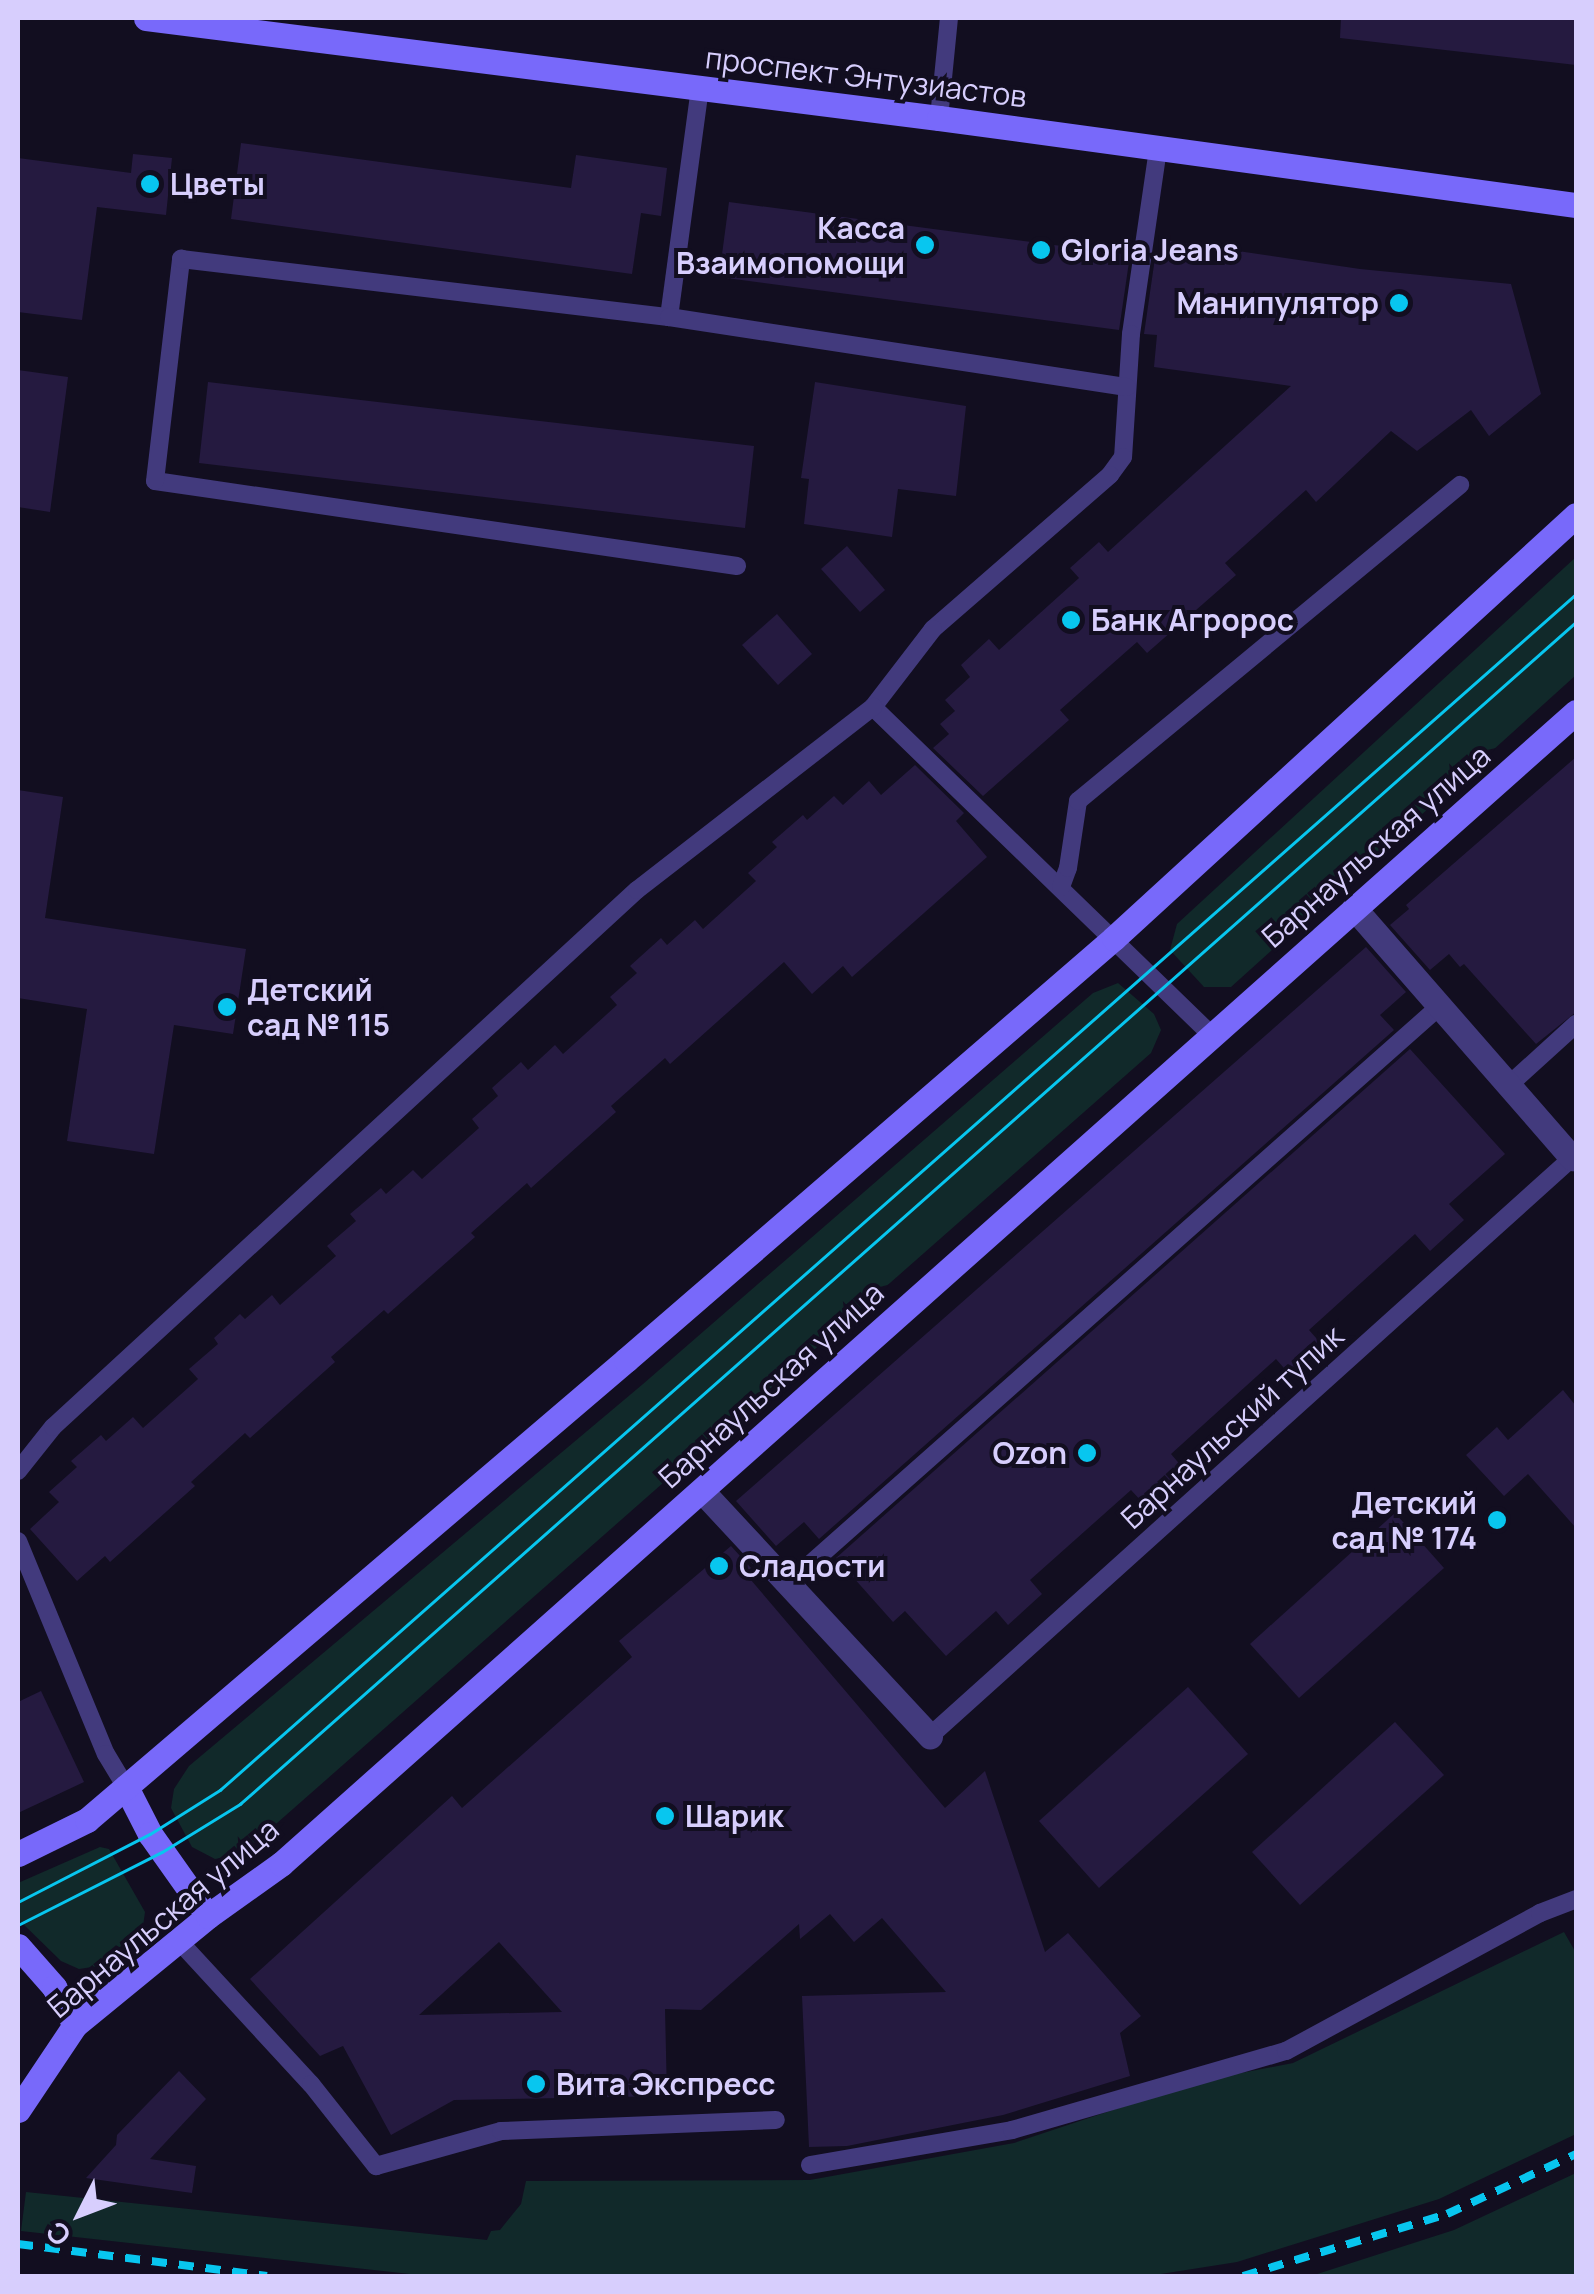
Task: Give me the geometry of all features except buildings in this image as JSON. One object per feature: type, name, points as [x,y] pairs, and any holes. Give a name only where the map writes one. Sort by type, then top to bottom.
[{"type":"street","name":"проспект Энтузиастов","points":[[146,18],[940,118],[1576,206]]},
{"type":"street","points":[[18,1854],[86,1820],[126,1787],[1114,938],[1576,515]]},
{"type":"street","name":"Барнаульская улица","points":[[18,2106],[75,2026],[208,1916],[281,1864],[1576,712]]},
{"type":"street","points":[[1354,908],[1574,1161]]},
{"type":"street","points":[[702,1490],[930,1736]]},
{"type":"street","points":[[126,1787],[150,1834],[208,1916]]},
{"type":"street","points":[[18,1946],[54,1987],[75,2026]]},
{"type":"lane","points":[[940,118],[949,18]]},
{"type":"lane","points":[[669,317],[700,88]]},
{"type":"lane","points":[[18,1471],[53,1426],[637,890],[873,708],[933,629],[1110,476],[1123,457],[1127,386],[1158,148]]},
{"type":"lane","points":[[737,566],[156,481],[181,259],[669,317],[1127,386]]},
{"type":"lane","points":[[1061,887],[1068,868],[1078,801],[1460,485]]},
{"type":"lane","points":[[873,708],[1211,1035]]},
{"type":"lane","points":[[790,1582],[1440,1006]]},
{"type":"lane","points":[[1508,1085],[1576,1024]]},
{"type":"lane","name":"Барнаульский тупик","points":[[930,1736],[1574,1161]]},
{"type":"lane","points":[[18,1541],[106,1754],[126,1787]]},
{"type":"lane","points":[[810,2165],[1012,2130],[1286,2050],[1540,1913],[1576,1899]]},
{"type":"lane","points":[[178,1940],[311,2084],[376,2166],[501,2131],[776,2120]]},
{"type":"green space","points":[[1576,557],[1576,675],[1231,987],[1204,987],[1170,950],[1177,924]]},
{"type":"green space","points":[[1118,983],[1154,1014],[1161,1030],[1151,1053],[251,1846],[236,1855],[215,1859],[192,1847],[171,1808],[174,1789],[189,1766],[643,1384],[1093,993]]},
{"type":"green space","points":[[100,1847],[109,1849],[145,1912],[143,1926],[99,1966],[79,1969],[61,1961],[18,1919],[18,1883]]},
{"type":"green space","points":[[1564,1932],[1576,1953],[1576,2134],[1439,2199],[1237,2262],[1148,2276],[428,2276],[21,2231],[26,2192],[487,2240],[491,2231],[500,2230],[521,2204],[526,2181],[810,2180],[1014,2143],[1200,2081],[1293,2063]]},
{"type":"green space","points":[[1576,2173],[1576,2276],[1311,2276],[1454,2230]]},
{"type":"tram line","points":[[18,1902],[150,1834],[220,1790],[1576,594]]},
{"type":"tram line","points":[[18,1925],[162,1852],[240,1804],[1576,622]]},
{"type":"railway","points":[[1243,2276],[1447,2214],[1576,2154]]},
{"type":"railway","points":[[18,2244],[267,2276]]},
{"type":"place","name":"Цветы","points":[[150,184]]},
{"type":"place","name":"Касса Взаимопомощи","points":[[925,245]]},
{"type":"place","name":"Gloria Jeans","points":[[1041,250]]},
{"type":"place","name":"Манипулятор","points":[[1399,303]]},
{"type":"place","name":"Банк Агророс","points":[[1071,620]]},
{"type":"place","name":"Детский сад № 115","points":[[227,1007]]},
{"type":"place","name":"Ozon","points":[[1087,1453]]},
{"type":"place","name":"Детский сад № 174","points":[[1497,1520]]},
{"type":"place","name":"Сладости","points":[[719,1566]]},
{"type":"place","name":"Шарик","points":[[665,1816]]},
{"type":"place","name":"Вита Экспресс","points":[[536,2084]]}]
